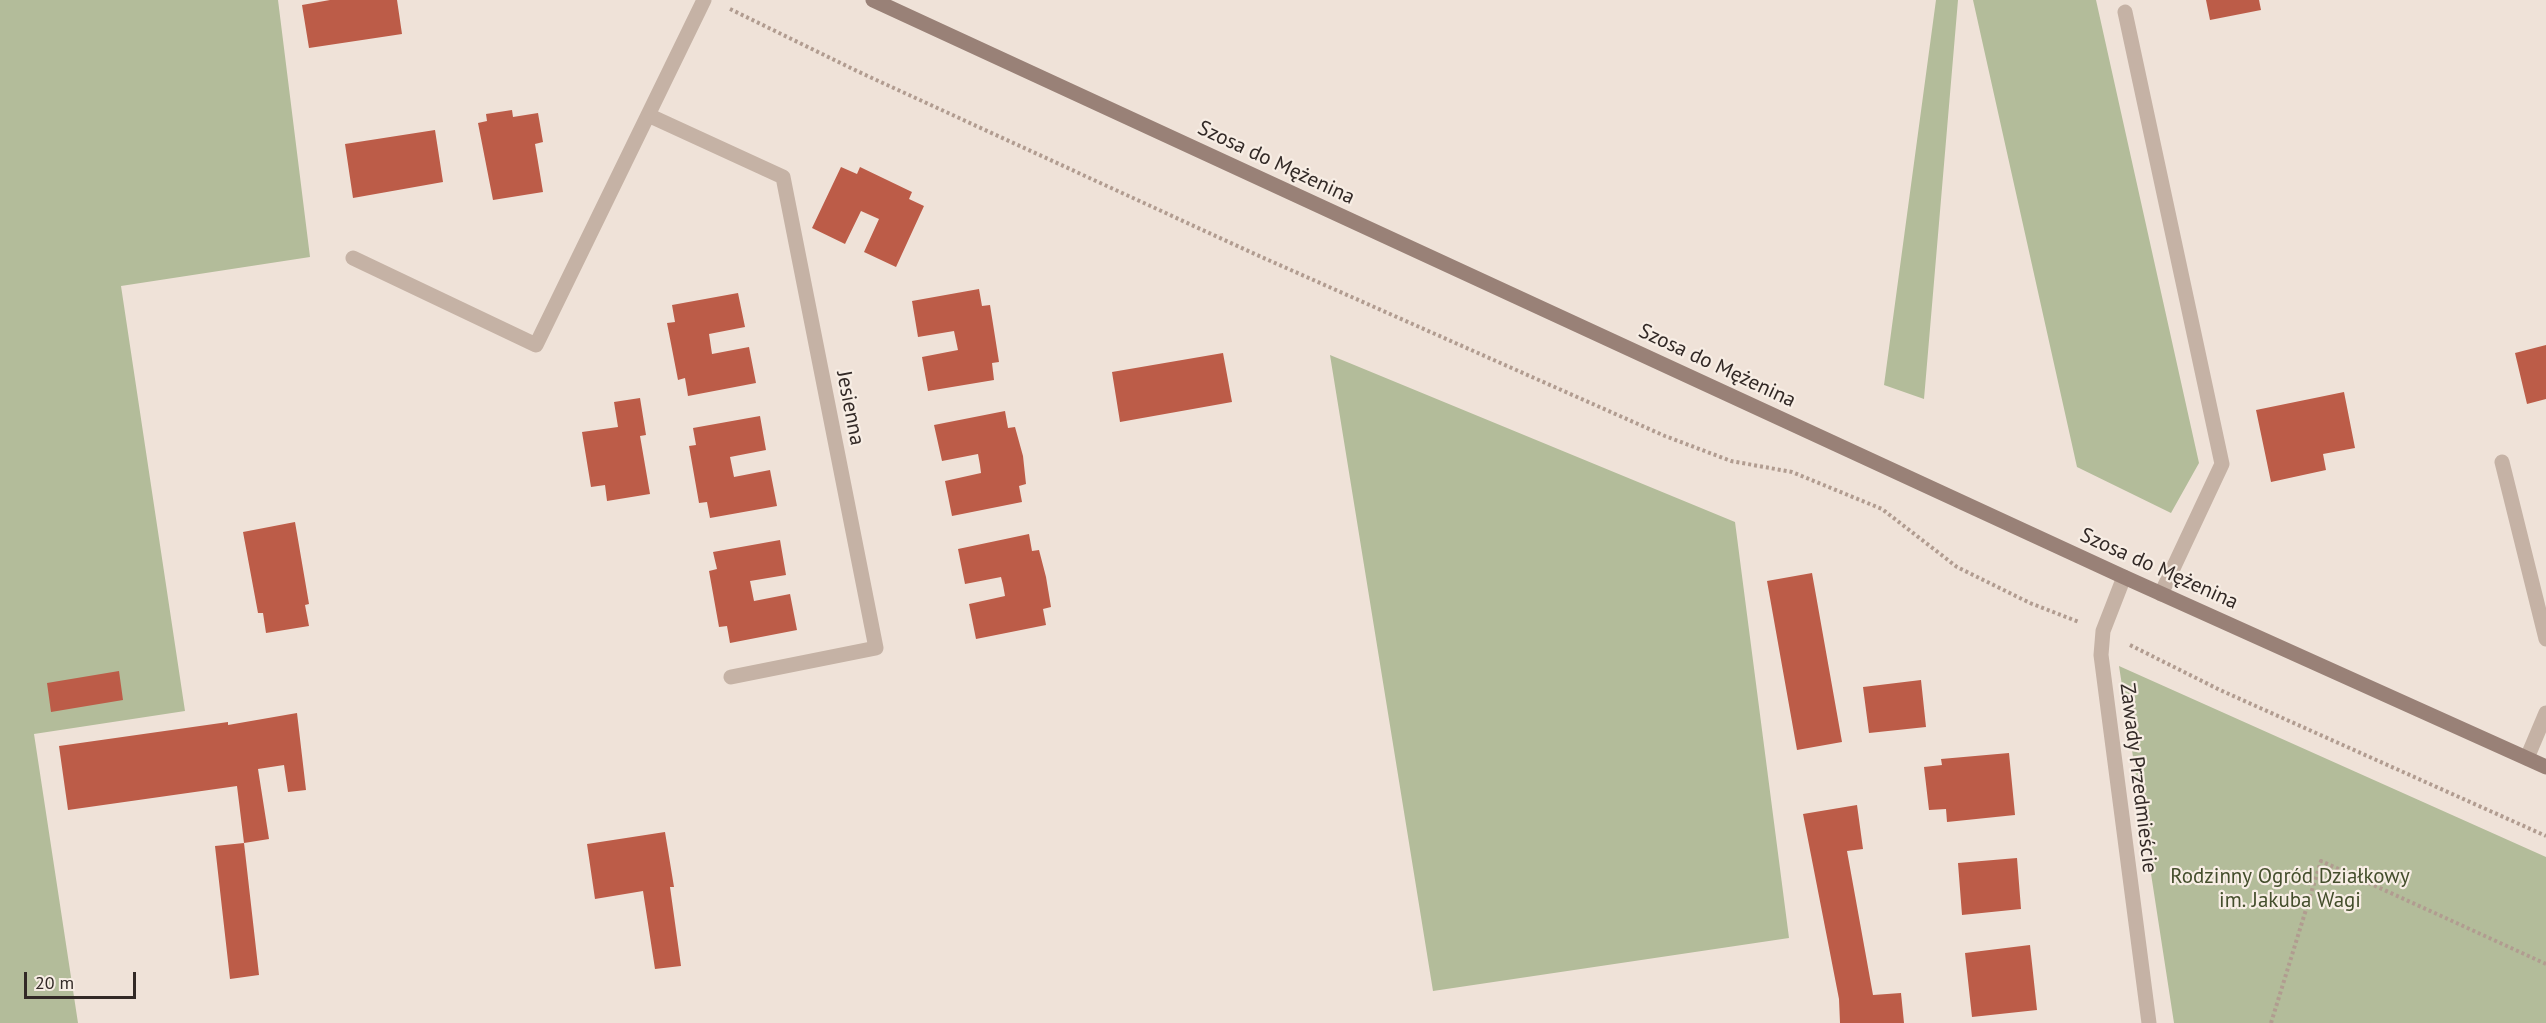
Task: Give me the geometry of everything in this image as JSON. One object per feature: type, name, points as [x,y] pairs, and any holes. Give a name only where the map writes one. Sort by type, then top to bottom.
[{"type":"main road","name":"Szosa do Mężenina","points":[[873,0],[2161,594],[2546,767]]},
{"type":"street","points":[[353,258],[536,345],[704,0]]},
{"type":"street","points":[[2125,12],[2222,464],[2161,594]]},
{"type":"street","name":"Jesienna","points":[[648,115],[783,177],[876,648],[731,677]]},
{"type":"street","points":[[2502,462],[2546,639]]},
{"type":"street","name":"Zawady Przedmieście","points":[[2124,577],[2103,632],[2101,655],[2149,1023]]},
{"type":"street","points":[[2527,758],[2546,714]]},
{"type":"path","points":[[721,5],[859,72],[1257,255],[1665,436],[1731,461],[1792,472],[1882,509],[1957,567],[2030,603],[2103,632],[2220,690],[2546,836]]},
{"type":"path","points":[[2271,1023],[2321,861],[2546,964]]},
{"type":"green space","points":[[0,0],[278,0],[310,257],[121,286],[185,711],[34,734],[78,1023],[0,1023]]},
{"type":"green space","points":[[1936,0],[1958,0],[1924,399],[1884,385]]},
{"type":"green space","points":[[1973,0],[2096,0],[2199,463],[2171,513],[2077,467]]},
{"type":"green space","points":[[1330,355],[1735,522],[1789,938],[1433,991]]},
{"type":"green space","name":"Rodzinny Ogród Działkowy im. Jakuba Wagi","points":[[2119,666],[2546,857],[2546,1023],[2174,1023]]},
{"type":"building","points":[[330,0],[397,0],[402,34],[309,48],[302,5]]},
{"type":"building","points":[[2206,0],[2259,0],[2261,10],[2210,20]]},
{"type":"building","points":[[512,110],[513,117],[538,113],[543,142],[535,144],[543,192],[493,200],[478,123],[487,121],[486,114]]},
{"type":"building","points":[[435,130],[443,182],[353,198],[345,144]]},
{"type":"building","points":[[841,167],[857,174],[860,167],[912,192],[909,199],[924,206],[896,267],[864,252],[879,219],[861,211],[845,244],[812,228]]},
{"type":"building","points":[[979,289],[982,306],[990,305],[999,362],[992,363],[994,380],[928,391],[922,357],[958,350],[954,331],[918,337],[912,301]]},
{"type":"building","points":[[738,293],[745,327],[709,334],[712,354],[749,347],[756,383],[688,396],[685,378],[678,380],[667,323],[675,322],[672,305]]},
{"type":"building","points":[[2546,345],[2546,399],[2527,404],[2515,353]]},
{"type":"building","points":[[1223,353],[1232,402],[1120,422],[1112,372]]},
{"type":"building","points":[[2344,392],[2355,448],[2323,454],[2326,470],[2271,482],[2256,410]]},
{"type":"building","points":[[640,398],[646,435],[640,436],[650,494],[607,501],[605,485],[591,487],[582,432],[618,427],[614,402]]},
{"type":"building","points":[[1005,411],[1008,428],[1015,427],[1023,456],[1026,484],[1019,486],[1022,502],[952,516],[945,481],[981,473],[978,454],[942,461],[934,425]]},
{"type":"building","points":[[760,416],[766,450],[730,457],[734,477],[770,470],[777,506],[710,518],[707,502],[699,503],[689,446],[696,445],[693,428]]},
{"type":"building","points":[[295,522],[309,604],[305,605],[309,626],[266,633],[263,613],[258,613],[243,532]]},
{"type":"building","points":[[1029,534],[1032,551],[1039,550],[1046,577],[1051,607],[1043,609],[1046,625],[976,639],[969,604],[1005,596],[1003,585],[1001,577],[965,584],[958,549]]},
{"type":"building","points":[[780,540],[786,575],[750,581],[754,601],[790,594],[797,630],[730,643],[727,626],[719,627],[709,571],[717,569],[713,552]]},
{"type":"building","points":[[1812,573],[1842,742],[1797,750],[1767,581]]},
{"type":"building","points":[[119,671],[123,700],[51,712],[47,683]]},
{"type":"building","points":[[1921,680],[1926,727],[1869,733],[1863,687]]},
{"type":"building","points":[[297,713],[306,790],[288,792],[284,765],[258,769],[269,839],[244,843],[237,786],[68,810],[59,746],[228,722],[228,725]]},
{"type":"building","points":[[2009,753],[2015,815],[1947,822],[1946,809],[1929,810],[1924,767],[1942,765],[1941,759]]},
{"type":"building","points":[[1857,805],[1863,849],[1847,851],[1873,995],[1901,993],[1904,1023],[1840,1023],[1839,999],[1803,814]]},
{"type":"building","points":[[665,832],[674,887],[670,887],[681,966],[655,969],[643,891],[595,899],[587,844]]},
{"type":"building","points":[[244,843],[259,975],[230,979],[215,846]]},
{"type":"building","points":[[2017,858],[2021,909],[1962,915],[1958,863]]},
{"type":"building","points":[[2030,945],[2037,1010],[1972,1017],[1965,953]]}]
